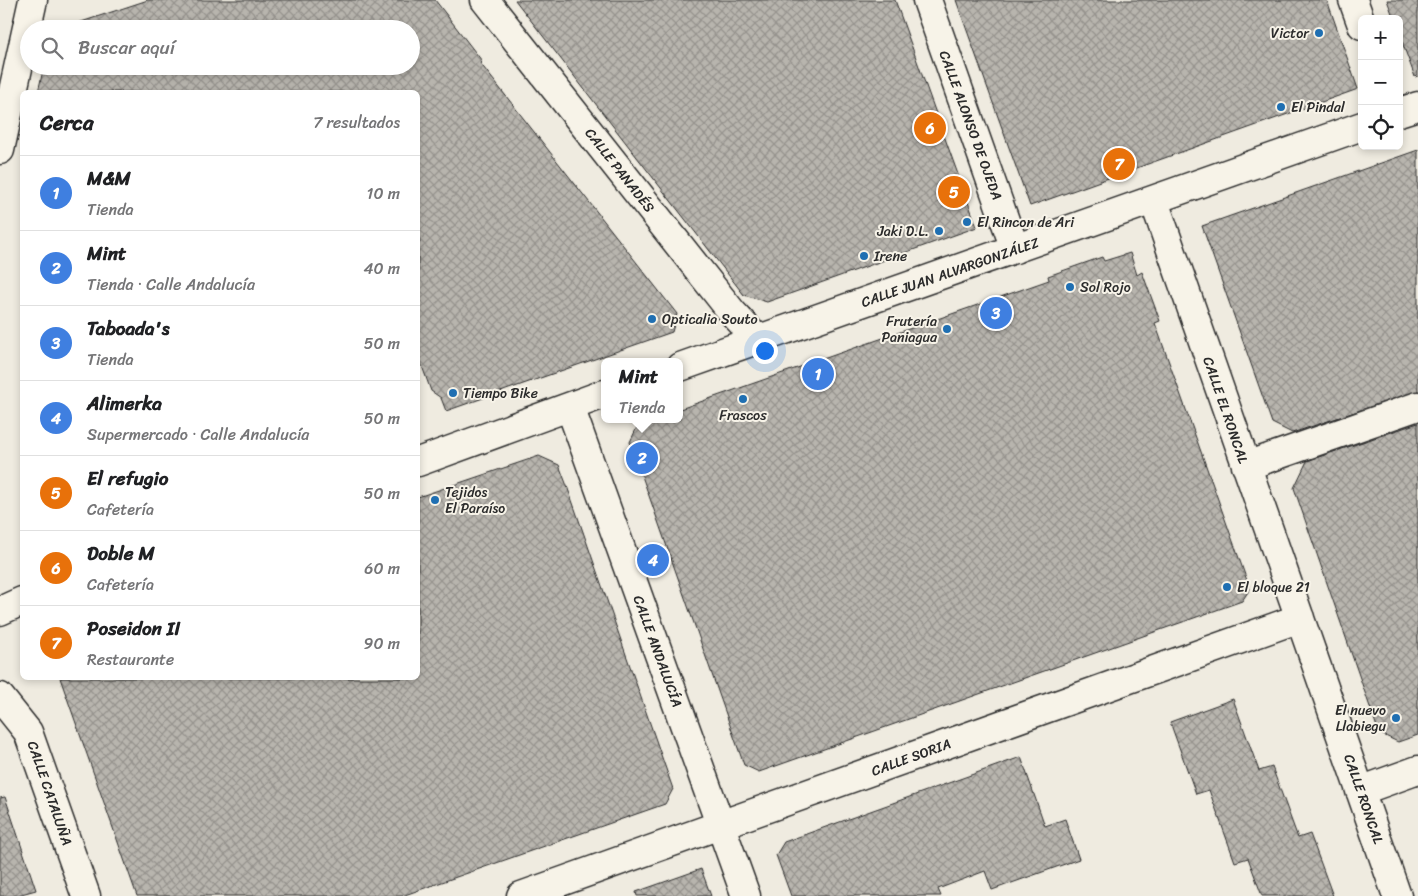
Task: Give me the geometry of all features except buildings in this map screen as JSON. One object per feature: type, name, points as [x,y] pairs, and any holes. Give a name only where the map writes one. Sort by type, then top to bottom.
[{"type":"street","points":[[28,20],[33,0]]},
{"type":"street","name":"CALLE PANADÉS","points":[[485,0],[732,312],[756,339]]},
{"type":"street","name":"CALLE ALONSO DE OJEDA","points":[[927,0],[1016,249]]},
{"type":"street","points":[[1353,0],[1358,15]]},
{"type":"street","points":[[2,133],[20,56]]},
{"type":"street","points":[[1403,111],[1418,106]]},
{"type":"street","name":"CALLE JUAN ALVARGONZÁLEZ","points":[[683,366],[1358,127]]},
{"type":"street","name":"CALLE EL RONCAL","points":[[1154,201],[1300,618]]},
{"type":"street","points":[[420,461],[601,395]]},
{"type":"street","points":[[1246,466],[1418,406]]},
{"type":"street","name":"CALLE ANDALUCÍA","points":[[570,407],[746,896]]},
{"type":"street","points":[[0,611],[20,601]]},
{"type":"street","name":"CALLE SORIA","points":[[521,896],[1300,618]]},
{"type":"street","name":"CALLE RONCAL","points":[[1300,618],[1397,896]]},
{"type":"street","name":"CALLE CATALUÑA","points":[[0,697],[28,732],[86,896]]},
{"type":"street","points":[[1360,791],[1418,770]]},
{"type":"place","name":"Victor","points":[[1319,33]]},
{"type":"place","name":"El Pindal","points":[[1281,107]]},
{"type":"place","name":"Doble M","points":[[930,128]]},
{"type":"place","name":"Poseidon II","points":[[1119,164]]},
{"type":"place","name":"El refugio","points":[[954,192]]},
{"type":"place","name":"El Rincon de Ari","points":[[967,222]]},
{"type":"place","name":"Jaki D.L.","points":[[939,231]]},
{"type":"place","name":"Irene","points":[[864,256]]},
{"type":"place","name":"Sol Rojo","points":[[1070,287]]},
{"type":"place","name":"Taboada's","points":[[996,313]]},
{"type":"place","name":"Opticalia Souto","points":[[652,319]]},
{"type":"place","name":"Frutería Paniagua","points":[[947,329]]},
{"type":"place","name":"M&M","points":[[818,374]]},
{"type":"place","name":"Tiempo Bike","points":[[453,393]]},
{"type":"place","name":"Frascos","points":[[743,399]]},
{"type":"place","name":"Mint","points":[[642,458]]},
{"type":"place","name":"Tejidos El Paraíso","points":[[435,500]]},
{"type":"place","name":"Alimerka","points":[[653,560]]},
{"type":"place","name":"El bloque 21","points":[[1227,587]]},
{"type":"place","name":"El nuevo Llabiegu","points":[[1396,718]]}]
